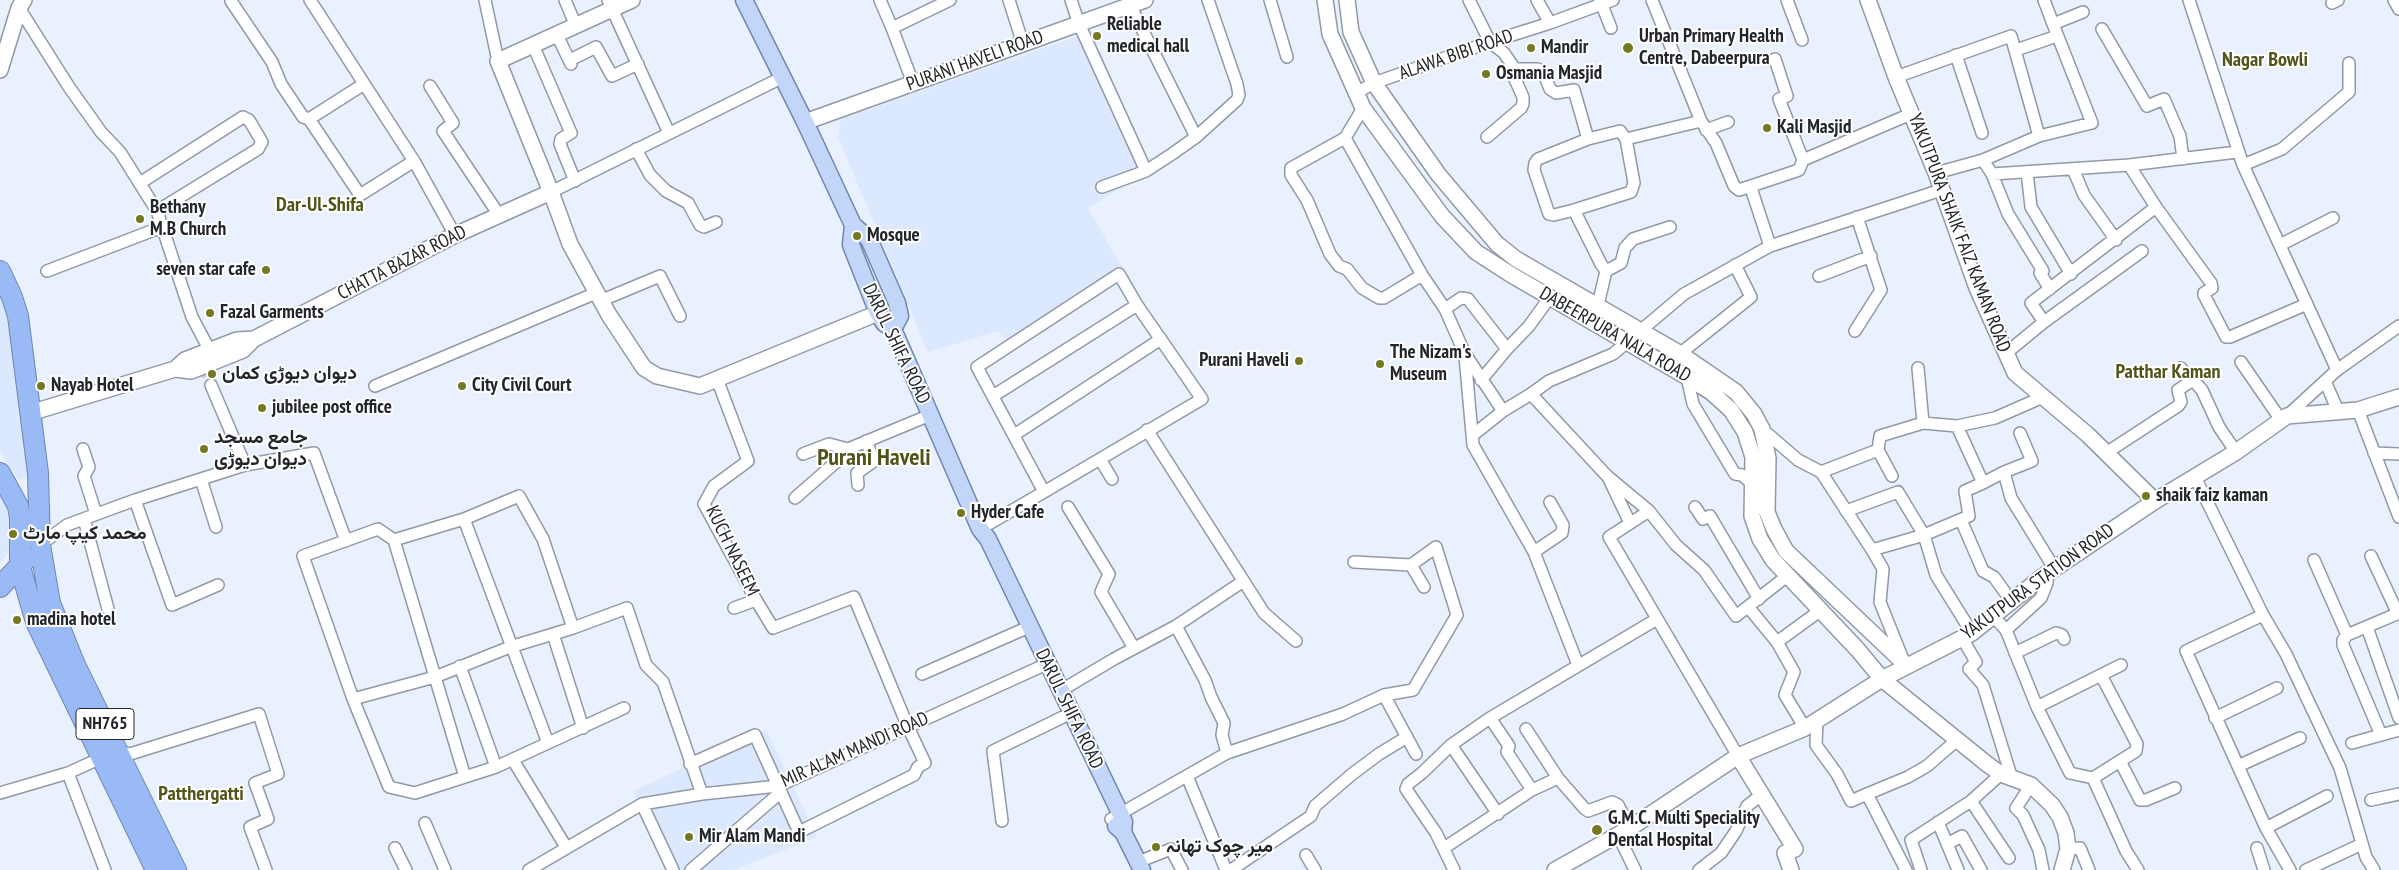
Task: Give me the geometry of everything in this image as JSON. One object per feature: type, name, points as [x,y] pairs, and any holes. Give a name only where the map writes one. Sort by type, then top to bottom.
[{"type":"highway","points":[[0,270],[18,316],[38,473],[40,545],[21,574],[0,587]]},
{"type":"highway","points":[[5,480],[17,492],[25,493],[33,489],[38,482],[38,473]]},
{"type":"highway","points":[[5,480],[18,506],[21,574]]},
{"type":"highway","name":"NH765","points":[[40,545],[43,575],[60,630],[156,870]]},
{"type":"highway","name":"NH765","points":[[21,574],[36,622],[176,870]]},
{"type":"highway","points":[[0,598],[14,599],[24,604],[36,622]]},
{"type":"main road","name":"DARUL SHIFA ROAD","points":[[744,0],[781,78],[805,122],[853,225],[851,245],[878,313],[884,323],[893,329],[981,531],[988,539],[1140,866]]},
{"type":"main road","points":[[853,225],[869,239],[897,303],[900,316],[893,329]]},
{"type":"main road","points":[[981,531],[981,543],[986,557],[1063,717],[1120,822]]},
{"type":"street","points":[[310,0],[414,161],[455,235]]},
{"type":"street","points":[[485,0],[498,61],[570,244],[598,297],[644,368],[657,376],[700,386],[878,313]]},
{"type":"street","points":[[564,0],[576,26]]},
{"type":"street","points":[[498,61],[576,26],[611,5],[632,0]]},
{"type":"street","points":[[880,0],[913,83]]},
{"type":"street","points":[[892,28],[950,0]]},
{"type":"street","points":[[1009,0],[1023,44]]},
{"type":"street","points":[[1071,0],[1079,24],[1146,171]]},
{"type":"street","name":"PURANI HAVELI ROAD","points":[[805,122],[1145,0]]},
{"type":"street","points":[[1102,187],[1146,171],[1196,137],[1232,105],[1239,95],[1208,0]]},
{"type":"street","points":[[1270,0],[1288,57]]},
{"type":"street","name":"DABEERPURA NALA ROAD","points":[[1325,0],[1330,34],[1363,108],[1442,216],[1476,252],[1626,342],[1667,364],[1711,392],[1731,410],[1746,432],[1752,457],[1752,516],[1760,539],[1773,560],[1882,678],[1957,740],[2007,777]]},
{"type":"street","name":"DABEERPURA NALA ROAD","points":[[1347,0],[1351,32],[1374,84],[1438,174],[1497,244],[1516,259],[1679,353],[1736,392],[1754,414],[1762,429],[1768,458],[1767,512],[1786,551],[1906,665]]},
{"type":"street","points":[[1469,0],[1490,42],[1504,53],[1515,69],[1514,77],[1522,93],[1523,104],[1487,137]]},
{"type":"street","points":[[1537,0],[1550,23]]},
{"type":"street","name":"ALAWA BIBI ROAD","points":[[1356,93],[1374,84],[1490,42],[1550,23],[1601,2],[1613,0]]},
{"type":"street","points":[[1652,0],[1704,126],[1716,142],[1736,188],[1739,190],[1751,188],[1799,170],[1803,160],[1779,99],[1787,96],[1775,59]]},
{"type":"street","points":[[1787,0],[1802,40]]},
{"type":"street","name":"YAKUTPURA SHAIK FAIZ KAMAN ROAD","points":[[1868,0],[1896,77],[1936,173],[1977,288],[2015,373],[2106,453],[2155,501]]},
{"type":"street","points":[[1936,173],[1983,160],[2038,136],[2092,123],[2044,0]]},
{"type":"street","points":[[2189,0],[2243,166],[2337,370]]},
{"type":"street","points":[[2394,0],[2399,9]]},
{"type":"street","points":[[231,1],[272,62],[281,84],[303,117],[309,119],[360,195],[414,161]]},
{"type":"street","points":[[1601,2],[1611,28]]},
{"type":"street","points":[[0,70],[22,4]]},
{"type":"street","points":[[22,4],[69,87],[101,132],[120,152],[157,211],[192,317],[210,351]]},
{"type":"street","points":[[611,5],[669,133]]},
{"type":"street","points":[[1130,6],[1196,137]]},
{"type":"street","points":[[2053,24],[2083,12]]},
{"type":"street","points":[[2102,29],[2147,106],[2164,99],[2180,136],[2183,159]]},
{"type":"street","points":[[557,34],[570,62],[596,47],[612,76],[638,64]]},
{"type":"street","points":[[1896,77],[2012,36],[2038,136]]},
{"type":"street","points":[[2016,50],[2057,36]]},
{"type":"street","points":[[533,45],[571,133],[561,139],[560,144],[575,181]]},
{"type":"street","points":[[1956,56],[1982,132]]},
{"type":"street","points":[[2243,166],[2282,150],[2349,92],[2349,63]]},
{"type":"street","points":[[1515,69],[1538,69],[1544,74],[1550,89],[1556,93],[1574,90],[1588,139]]},
{"type":"street","points":[[551,192],[781,78]]},
{"type":"street","points":[[309,119],[364,84]]},
{"type":"street","points":[[430,86],[453,123],[443,131],[499,215]]},
{"type":"street","points":[[1363,108],[1345,138],[1291,168],[1290,172],[1306,200],[1330,254],[1339,266],[1347,269],[1362,288],[1379,298],[1384,298],[1422,275]]},
{"type":"street","points":[[1803,160],[1913,114]]},
{"type":"street","points":[[140,183],[243,118],[249,120],[262,142],[258,149],[157,211]]},
{"type":"street","points":[[1626,139],[1728,122]]},
{"type":"street","points":[[1620,131],[1626,139],[1634,184],[1631,192],[1574,210],[1554,215],[1550,214],[1534,167],[1535,163],[1542,157],[1588,139],[1620,131]]},
{"type":"street","points":[[1345,138],[1422,275],[1444,310],[1480,380],[1503,411]]},
{"type":"street","points":[[636,149],[650,175],[666,191],[688,203],[700,225],[704,227],[716,222]]},
{"type":"street","points":[[1992,174],[2129,165],[2238,152]]},
{"type":"street","points":[[1983,160],[1992,174],[2008,214],[2043,271],[2040,273],[2050,289]]},
{"type":"street","points":[[2129,165],[2156,206],[2212,283],[2212,288],[2204,293],[2204,296],[2226,337],[2230,337],[2307,304]]},
{"type":"street","points":[[2072,169],[2084,195],[2116,240]]},
{"type":"street","points":[[2027,172],[2031,207],[2071,274]]},
{"type":"street","points":[[1751,188],[1770,246]]},
{"type":"street","points":[[1473,435],[1503,411],[1549,381],[1613,354],[1639,330],[1684,294],[1770,246],[1941,190]]},
{"type":"street","name":"CHATTA BAZAR ROAD","points":[[30,413],[175,369],[191,371],[243,350],[254,340],[455,235],[551,192]]},
{"type":"street","points":[[2044,322],[2031,303],[2116,240],[2156,206]]},
{"type":"street","points":[[1574,210],[1600,264],[1606,270]]},
{"type":"street","points":[[1855,331],[1881,290],[1857,217]]},
{"type":"street","points":[[2280,245],[2333,218]]},
{"type":"street","points":[[1460,236],[1476,221]]},
{"type":"street","points":[[47,272],[162,227]]},
{"type":"street","points":[[1606,270],[1620,263],[1626,248],[1633,239],[1670,227]]},
{"type":"street","points":[[2005,354],[2044,322],[2142,252]]},
{"type":"street","points":[[1818,276],[1871,256]]},
{"type":"street","points":[[1667,364],[1750,297],[1735,265]]},
{"type":"street","points":[[1598,305],[1606,270]]},
{"type":"street","points":[[981,531],[1202,399],[1137,305],[1119,274],[977,367],[1044,492]]},
{"type":"street","points":[[375,386],[598,297],[660,276],[680,316]]},
{"type":"street","points":[[1480,380],[1529,326],[1550,297]]},
{"type":"street","points":[[1444,310],[1461,298],[1468,299],[1507,349]]},
{"type":"street","points":[[993,396],[1137,305]]},
{"type":"street","points":[[2241,362],[2284,418],[2337,370],[2399,326]]},
{"type":"street","points":[[1014,435],[1161,339]]},
{"type":"street","name":"CHATTA BAZAR ROAD","points":[[175,369],[185,360],[237,340],[254,340]]},
{"type":"street","points":[[1465,354],[1473,445],[1534,552],[1578,665]]},
{"type":"street","points":[[1918,368],[1923,423]]},
{"type":"street","points":[[2181,368],[2205,396],[2219,426],[2236,452]]},
{"type":"street","points":[[1687,377],[1693,404],[1735,474],[1752,479],[1769,475]]},
{"type":"street","name":"KUCH NASEEM","points":[[717,379],[748,461],[714,486],[704,504],[756,600],[773,628],[854,597],[908,727]]},
{"type":"street","points":[[2106,453],[2180,404],[2178,390],[2193,380]]},
{"type":"street","points":[[2325,381],[2338,411]]},
{"type":"street","points":[[211,385],[245,465]]},
{"type":"street","points":[[1531,394],[1607,476],[1649,511],[1676,545],[1704,570],[1736,616],[1749,608],[1787,576]]},
{"type":"street","points":[[1892,476],[1878,450],[1880,436],[1923,423],[1957,426],[1995,418],[2043,397]]},
{"type":"street","name":"YAKUTPURA STATION ROAD","points":[[1555,870],[1624,831],[1738,756],[1811,725],[1882,678],[1967,636],[2051,570],[2155,501],[2236,452],[2284,418],[2358,410],[2399,397]]},
{"type":"street","points":[[2358,410],[2399,517]]},
{"type":"street","points":[[795,498],[843,456],[848,449],[930,415]]},
{"type":"street","points":[[1957,426],[1983,484]]},
{"type":"street","points":[[1762,429],[1798,460],[1821,472],[1872,550],[1883,569],[1880,602],[1906,665]]},
{"type":"street","points":[[1148,430],[1242,582],[1264,613],[1296,641]]},
{"type":"street","points":[[1872,550],[1924,534],[1969,516],[1965,491],[2032,461],[2020,433]]},
{"type":"street","points":[[858,485],[857,473],[870,466],[874,461],[866,441]]},
{"type":"street","points":[[803,454],[829,444],[848,449]]},
{"type":"street","points":[[83,449],[89,467],[84,476],[96,514]]},
{"type":"street","points":[[1821,472],[1878,450]]},
{"type":"street","points":[[40,545],[67,525],[135,500],[245,465],[314,453],[346,542]]},
{"type":"street","points":[[2374,453],[2399,454]]},
{"type":"street","points":[[1100,459],[1112,480]]},
{"type":"street","points":[[2004,472],[2011,498],[2051,570],[2041,598],[2006,630]]},
{"type":"street","points":[[1607,476],[1630,523]]},
{"type":"street","points":[[2195,477],[2263,614],[2286,654],[2340,768],[2366,858],[2374,870]]},
{"type":"street","points":[[201,479],[216,527]]},
{"type":"street","points":[[1846,511],[1898,492],[1924,534],[1936,576],[1967,636],[1976,662],[1969,669],[1983,685],[2007,777]]},
{"type":"street","points":[[394,540],[464,519],[519,496],[543,539],[573,628]]},
{"type":"street","points":[[135,500],[172,605],[218,585]]},
{"type":"street","points":[[1534,552],[1562,534],[1563,525],[1550,502]]},
{"type":"street","points":[[1068,507],[1109,574],[1101,592],[1134,648]]},
{"type":"street","points":[[1695,507],[1703,519],[1710,516],[1760,599]]},
{"type":"street","points":[[1649,511],[1609,537],[1761,795],[1795,849],[1785,853],[1791,870]]},
{"type":"street","points":[[84,518],[108,609]]},
{"type":"street","points":[[464,519],[510,647],[548,743]]},
{"type":"street","points":[[1961,520],[1983,571],[1994,577],[2012,602]]},
{"type":"street","points":[[465,777],[394,540],[378,529],[303,556],[353,699],[389,787],[415,793],[465,777],[496,767],[624,708]]},
{"type":"street","points":[[1120,822],[1187,776],[1227,754],[1343,714],[1384,695],[1413,690],[1457,615],[1436,547],[1411,565],[1354,562]]},
{"type":"street","points":[[1773,560],[1786,551]]},
{"type":"street","points":[[2371,556],[2399,614],[2348,635],[2343,640],[2343,646],[2381,735]]},
{"type":"street","points":[[2314,560],[2348,635]]},
{"type":"street","points":[[1411,565],[1424,587]]},
{"type":"street","points":[[1060,691],[1176,626],[1242,582]]},
{"type":"street","points":[[734,608],[756,600]]},
{"type":"street","points":[[353,699],[435,677],[510,647],[573,628],[627,608],[646,664],[663,682],[702,794]]},
{"type":"street","points":[[1749,608],[1777,642],[1794,672],[1785,695],[1811,725],[1816,745],[1837,774],[1851,802],[1908,777],[1927,766],[1957,740]]},
{"type":"street","points":[[1777,642],[1821,610]]},
{"type":"street","points":[[2263,614],[2186,651],[2266,828],[2290,870]]},
{"type":"street","points":[[1993,616],[2006,630],[2037,707],[2070,773],[2093,778],[2136,751],[2138,744],[2101,675]]},
{"type":"street","points":[[1454,870],[1444,848],[1406,787],[1451,745],[1490,718],[1658,619]]},
{"type":"street","points":[[1176,626],[1205,680],[1210,697],[1224,723],[1225,728],[1222,735],[1227,754]]},
{"type":"street","points":[[2367,627],[2399,718]]},
{"type":"street","points":[[922,674],[1022,630]]},
{"type":"street","points":[[553,634],[583,728]]},
{"type":"street","points":[[2015,653],[2056,634],[2062,635],[2064,639]]},
{"type":"street","points":[[1858,650],[1875,637]]},
{"type":"street","points":[[2037,707],[2121,665]]},
{"type":"street","points":[[460,666],[496,767]]},
{"type":"street","name":"MIR ALAM MANDI ROAD","points":[[529,870],[642,804],[702,794],[780,789],[908,727],[1040,667]]},
{"type":"street","points":[[2215,718],[2277,688]]},
{"type":"street","points":[[1384,695],[1416,754]]},
{"type":"street","points":[[0,793],[68,772],[110,755],[130,754],[259,714],[278,774],[255,782],[268,819],[250,827],[266,870]]},
{"type":"street","points":[[1002,821],[993,751],[1063,717]]},
{"type":"street","points":[[1490,718],[1509,746],[1507,752],[1532,790]]},
{"type":"street","points":[[690,764],[755,735],[799,832],[914,775],[918,767],[925,763],[908,727]]},
{"type":"street","points":[[1526,729],[1558,778],[1588,811],[1612,802],[1615,803],[1635,870]]},
{"type":"street","points":[[2352,744],[2399,730]]},
{"type":"street","points":[[1231,870],[1311,816],[1315,806],[1351,775],[1379,754],[1407,737]]},
{"type":"street","points":[[2238,766],[2300,738]]},
{"type":"street","points":[[1451,745],[1498,814]]},
{"type":"street","points":[[513,760],[566,847]]},
{"type":"street","points":[[2120,761],[2140,800],[2146,800],[2175,788]]},
{"type":"street","points":[[68,772],[105,870]]},
{"type":"street","points":[[1187,776],[1226,870]]},
{"type":"street","points":[[2007,777],[2031,785],[2060,817],[2066,833],[2068,849],[2062,870]]},
{"type":"street","points":[[1894,847],[1911,840],[2007,777]]},
{"type":"street","points":[[1444,848],[1532,790],[1558,778]]},
{"type":"street","points":[[2093,778],[2126,851],[2138,870]]},
{"type":"street","points":[[2031,785],[2016,808],[2023,815],[2039,850],[2043,870]]},
{"type":"street","points":[[691,870],[780,789]]},
{"type":"street","points":[[1867,794],[1906,870]]},
{"type":"street","points":[[2371,800],[2399,794]]},
{"type":"street","points":[[1699,870],[1722,853],[1736,831],[1747,806],[1761,795]]},
{"type":"street","points":[[2266,828],[2327,796]]},
{"type":"street","points":[[1971,801],[2009,858]]},
{"type":"street","points":[[642,804],[673,870]]},
{"type":"street","points":[[1938,822],[1958,870]]},
{"type":"street","points":[[425,823],[445,870]]},
{"type":"street","points":[[1947,844],[1962,836],[1981,870]]},
{"type":"street","points":[[1911,840],[1921,870]]},
{"type":"street","points":[[2306,870],[2362,844]]},
{"type":"street","points":[[395,848],[406,870]]},
{"type":"street","points":[[2068,849],[2080,848],[2089,870]]},
{"type":"street","points":[[2257,848],[2264,870]]},
{"type":"street","points":[[1140,866],[1171,849],[1182,870]]},
{"type":"street","points":[[1306,855],[1315,870]]},
{"type":"shaded area","points":[[1081,35],[1149,171],[1088,208],[1123,269],[1005,340],[999,331],[928,352],[838,137],[841,119]]},
{"type":"shaded area","points":[[0,292],[9,308],[28,475],[19,480],[0,452]]},
{"type":"shaded area","points":[[0,493],[20,523],[16,545],[0,562]]},
{"type":"shaded area","name":"Mir Alam Mandi","points":[[766,729],[817,837],[734,870],[668,870],[633,791]]},
{"type":"tunnel","points":[[203,366],[211,385]]},
{"type":"place","name":"Reliable medical hall","points":[[1097,36]]},
{"type":"place","name":"Mandir","points":[[1531,48]]},
{"type":"place","name":"Urban Primary Health Centre, Dabeerpura","points":[[1628,48]]},
{"type":"place","name":"Osmania Masjid","points":[[1486,74]]},
{"type":"place","name":"Kali Masjid","points":[[1767,128]]},
{"type":"place","name":"Bethany M.B Church","points":[[140,219]]},
{"type":"place","name":"Mosque","points":[[857,236]]},
{"type":"place","name":"seven star cafe","points":[[266,270]]},
{"type":"place","name":"Fazal Garments","points":[[210,313]]},
{"type":"place","name":"Purani Haveli","points":[[1299,361]]},
{"type":"place","name":"The Nizam's Museum","points":[[1380,364]]},
{"type":"place","name":"دیوان دیوڑی کمان","points":[[212,374]]},
{"type":"place","name":"Nayab Hotel","points":[[41,386]]},
{"type":"place","name":"City Civil Court","points":[[462,386]]},
{"type":"place","name":"jubilee post office","points":[[262,408]]},
{"type":"place","name":"جامع مسجد دیوان دیوڑی","points":[[204,449]]},
{"type":"place","name":"shaik faiz kaman","points":[[2146,496]]},
{"type":"place","name":"Hyder Cafe","points":[[961,513]]},
{"type":"place","name":"محمد کیپ مارٹ","points":[[13,534]]},
{"type":"place","name":"madina hotel","points":[[17,620]]},
{"type":"place","name":"G.M.C. Multi Speciality Dental Hospital","points":[[1597,830]]},
{"type":"place","name":"Mir Alam Mandi","points":[[689,837]]},
{"type":"place","name":"میر چوک تھانہ","points":[[1156,847]]},
{"type":"district","name":"Nagar Bowli","points":[[2265,60]]},
{"type":"district","name":"Dar-Ul-Shifa","points":[[320,205]]},
{"type":"district","name":"Patthar Kaman","points":[[2168,372]]},
{"type":"district","name":"Purani Haveli","points":[[874,458]]},
{"type":"district","name":"Patthergatti","points":[[201,794]]}]
